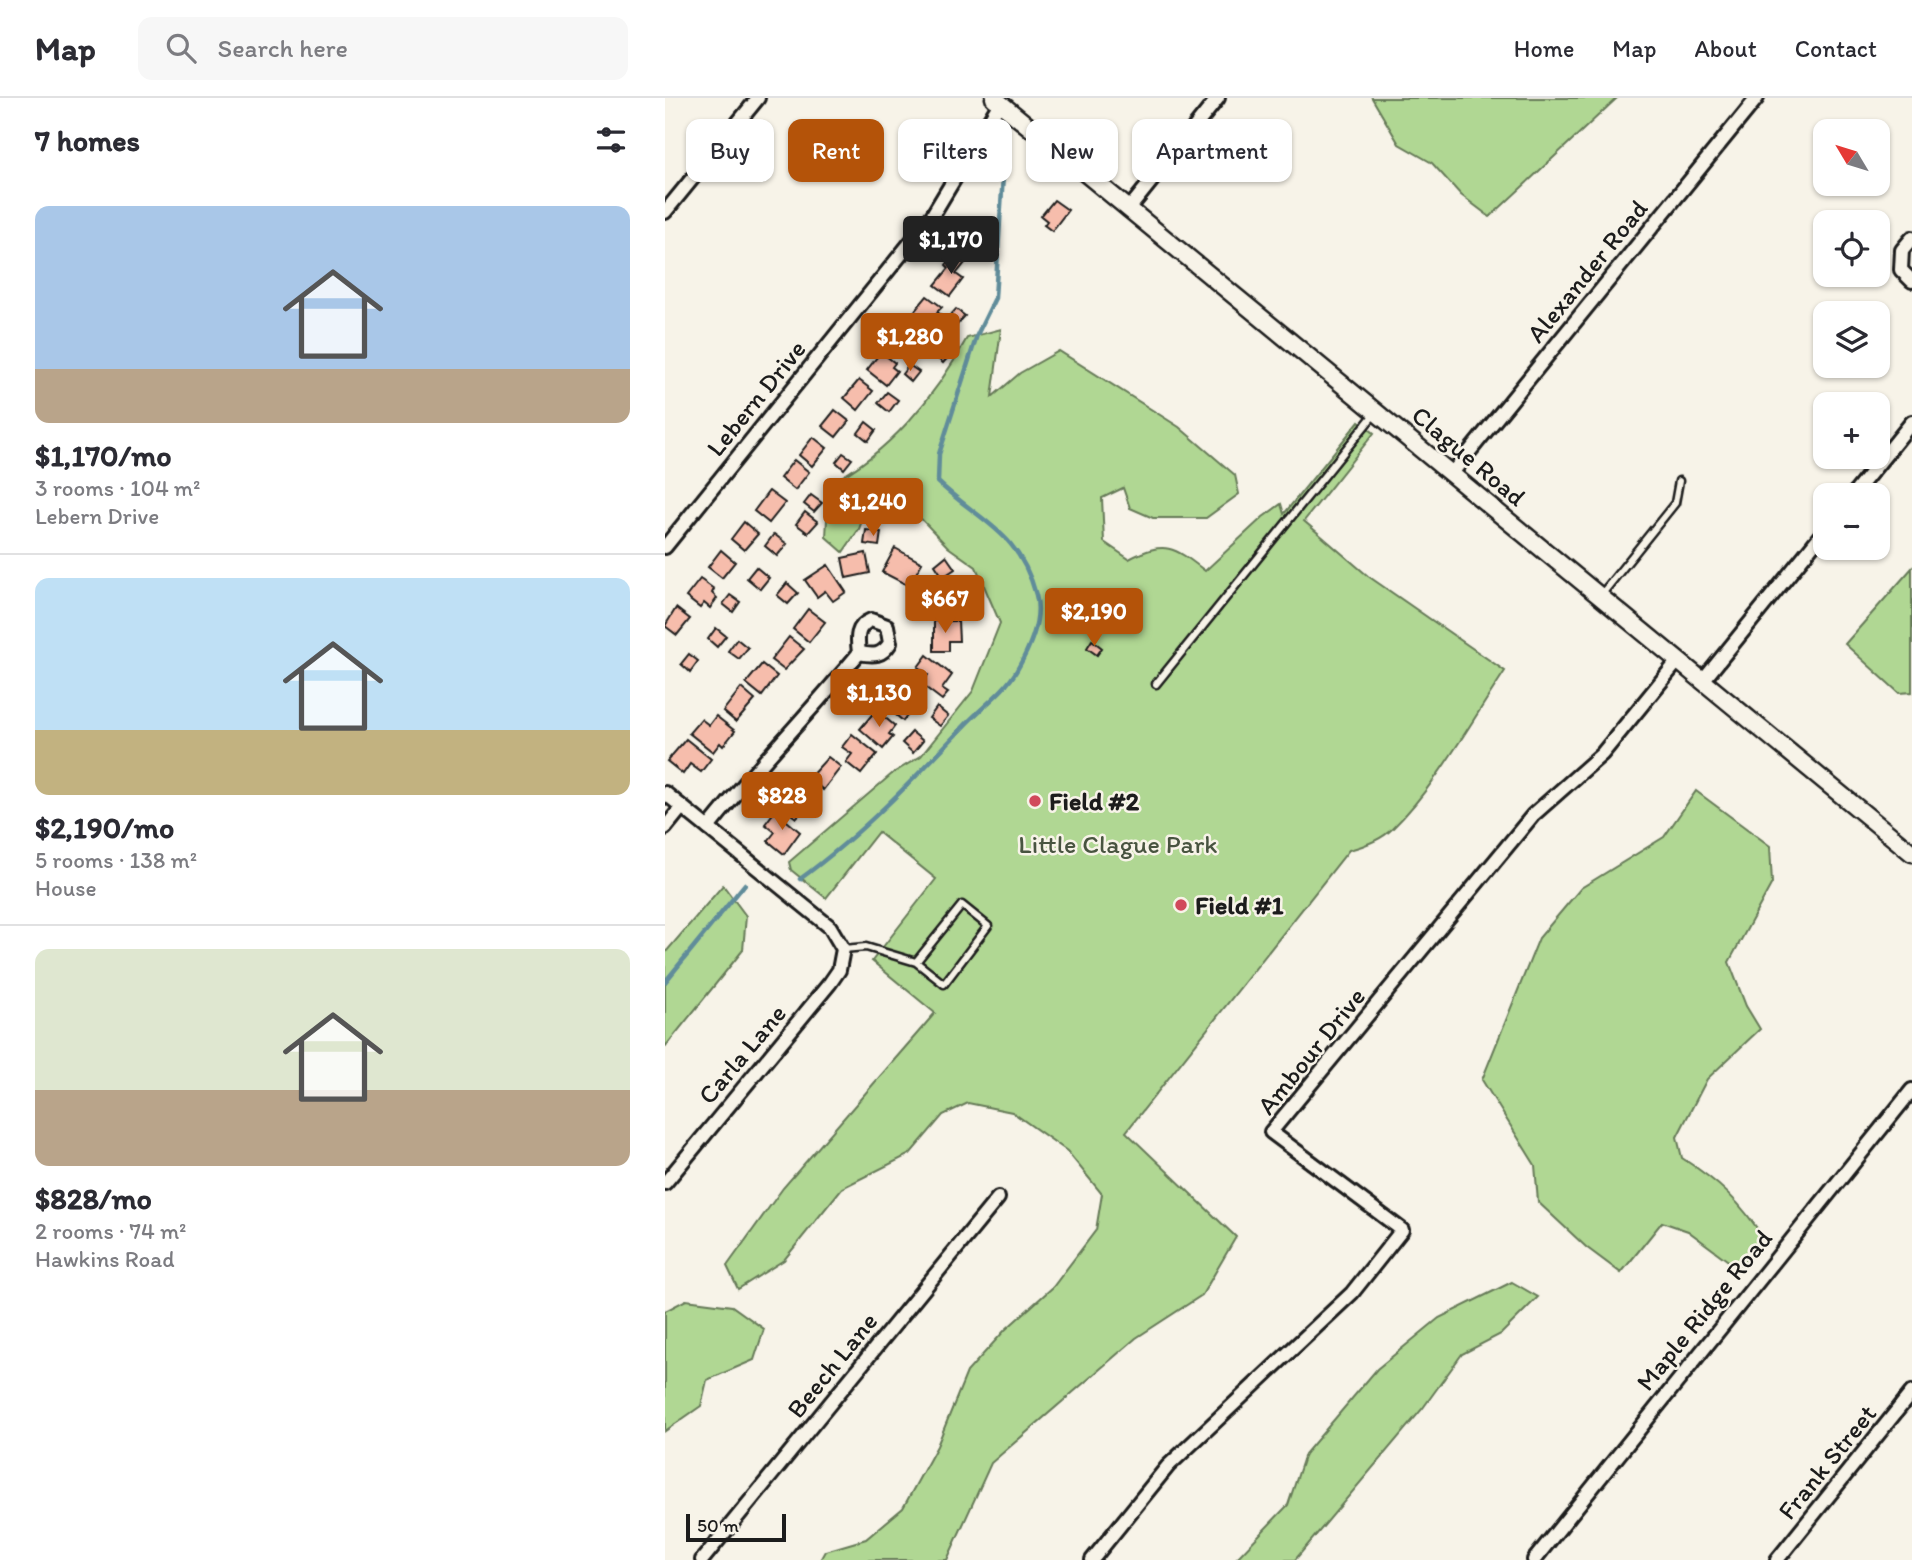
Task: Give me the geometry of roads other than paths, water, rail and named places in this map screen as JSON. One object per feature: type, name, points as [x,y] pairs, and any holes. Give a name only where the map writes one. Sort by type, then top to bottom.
[{"type":"main road","name":"Clague Road","points":[[997,101],[1378,411],[1677,662],[1912,853]]},
{"type":"street","points":[[665,212],[758,98]]},
{"type":"street","points":[[1128,209],[1218,98]]},
{"type":"street","name":"Alexander Road","points":[[1452,473],[1757,98]]},
{"type":"street","name":"Lebern Drive","points":[[665,547],[932,216],[997,101]]},
{"type":"street","points":[[1912,238],[1902,250],[1901,270],[1912,281]]},
{"type":"street","points":[[1863,483],[1912,422]]},
{"type":"street","points":[[1702,682],[1813,545]]},
{"type":"street","points":[[708,828],[744,782],[812,711],[859,653]]},
{"type":"street","name":"Ambour Drive","points":[[1093,1560],[1168,1466],[1352,1293],[1402,1230],[1271,1132],[1533,815],[1602,754],[1677,662]]},
{"type":"street","points":[[665,793],[830,927],[843,949]]},
{"type":"street","points":[[665,828],[682,807]]},
{"type":"street","name":"Carla Lane","points":[[665,1183],[830,984],[839,970],[843,949]]},
{"type":"street","name":"Maple Ridge Road","points":[[1534,1560],[1912,1090]]},
{"type":"street","name":"Beech Lane","points":[[702,1560],[998,1198]]},
{"type":"street","name":"Frank Street","points":[[1777,1560],[1912,1392]]},
{"type":"lane","points":[[1156,684],[1378,411]]},
{"type":"lane","points":[[1600,596],[1675,503],[1679,481]]},
{"type":"lane","points":[[843,949],[866,947],[916,962],[944,984],[988,926],[962,905],[916,962]]},
{"type":"waterway","points":[[800,879],[866,825],[1000,691],[1017,670],[1034,634],[1038,605],[1029,573],[1019,556],[996,530],[938,482],[939,454],[977,335],[995,298],[1003,182]]},
{"type":"waterway","points":[[665,982],[745,884]]},
{"type":"place","name":"Field #2","points":[[1035,801]]},
{"type":"place","name":"Field #1","points":[[1181,905]]},
{"type":"park label","name":"Little Clague Park","points":[[1118,844]]}]
